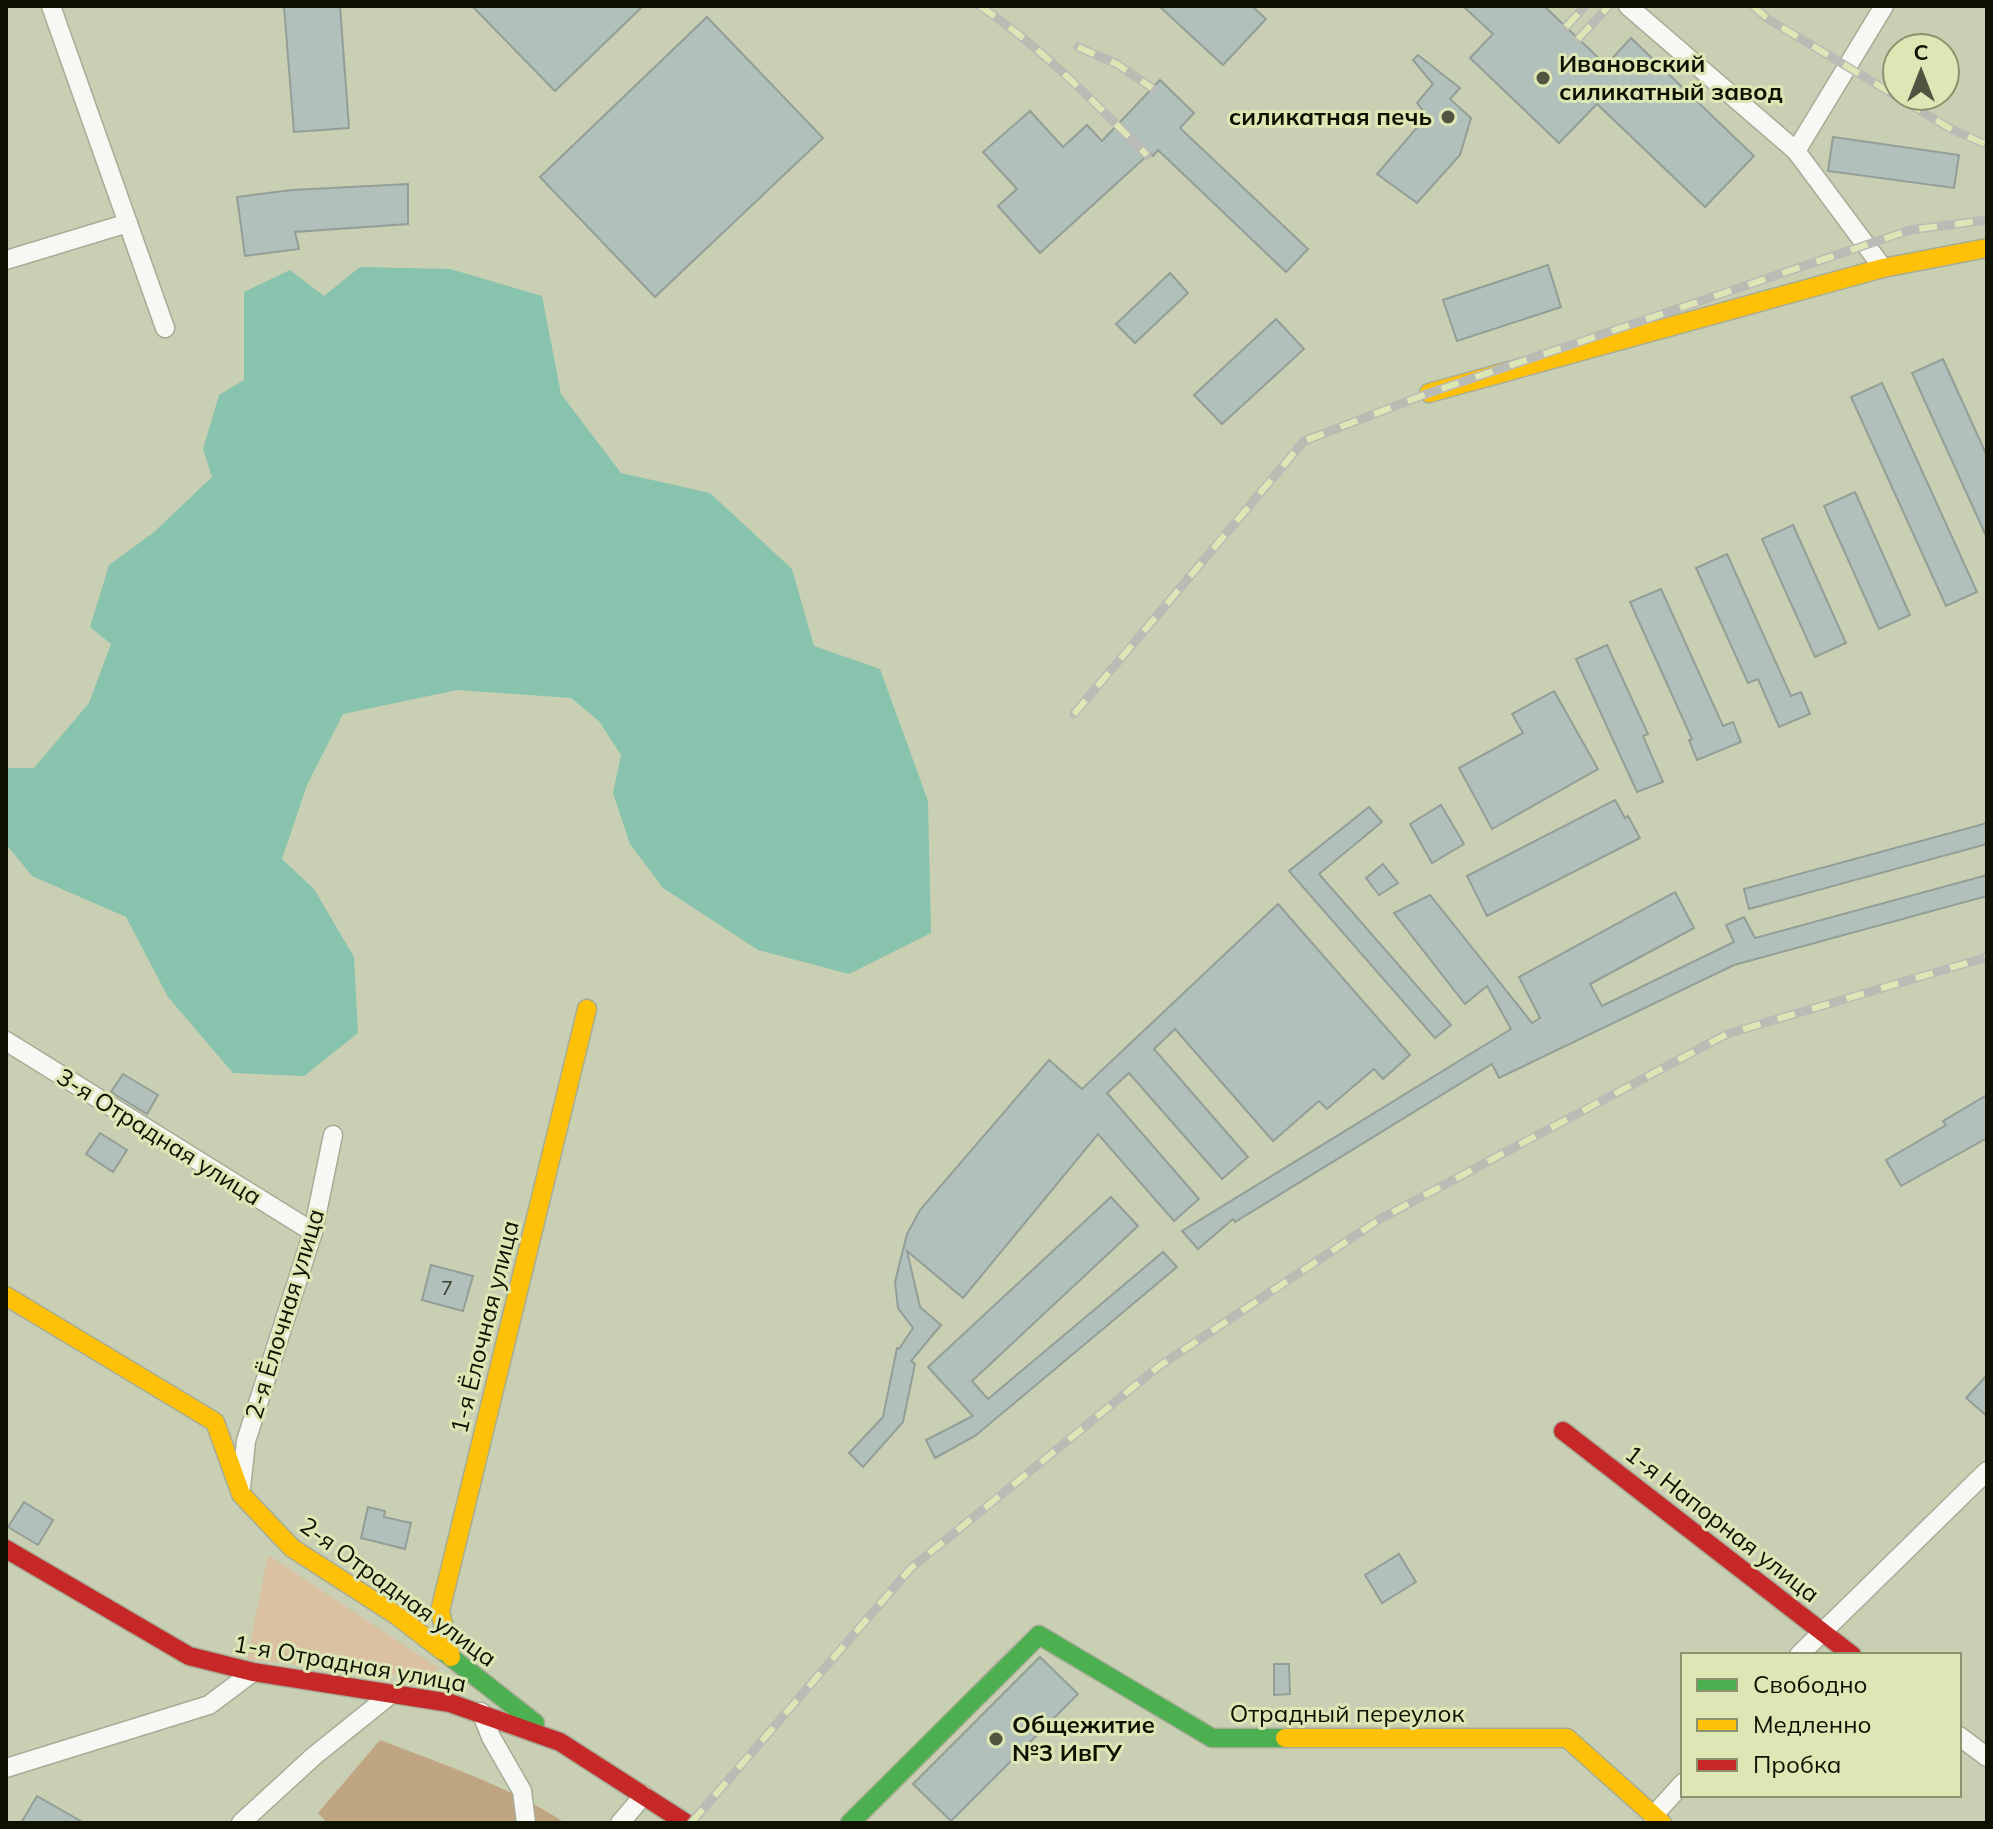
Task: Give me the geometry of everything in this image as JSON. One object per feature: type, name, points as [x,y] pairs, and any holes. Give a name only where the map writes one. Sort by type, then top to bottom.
[{"type":"street","points":[[51,6],[165,328]]},
{"type":"street","points":[[1628,6],[1796,151],[1883,268]]},
{"type":"street","points":[[1796,151],[1884,6]]},
{"type":"street","points":[[6,260],[128,223]]},
{"type":"street","points":[[1429,393],[1883,268],[1987,248]]},
{"type":"street","name":"1-я Ёлочная улица","points":[[451,1657],[440,1611],[587,1009]]},
{"type":"street","name":"3-я Отрадная улица","points":[[6,1041],[313,1232]]},
{"type":"street","name":"2-я Ёлочная улица","points":[[241,1494],[246,1441],[313,1232],[333,1135]]},
{"type":"street","name":"2-я Отрадная улица","points":[[6,1296],[215,1422],[241,1494],[292,1548],[396,1615],[560,1742]]},
{"type":"street","name":"1-я Напорная улица","points":[[1563,1431],[1849,1653]]},
{"type":"street","points":[[1801,1653],[1987,1471]]},
{"type":"street","name":"1-я Отрадная улица","points":[[6,1549],[189,1656],[253,1672],[450,1703],[481,1712],[560,1742],[686,1823]]},
{"type":"street","name":"Отрадный переулок","points":[[850,1823],[1039,1635],[1212,1738],[1567,1738],[1658,1819]]},
{"type":"street","points":[[6,1768],[209,1705],[253,1672]]},
{"type":"street","points":[[241,1823],[314,1756],[390,1695]]},
{"type":"street","points":[[481,1712],[491,1737],[522,1791],[526,1823]]},
{"type":"street","points":[[1961,1738],[1987,1757]]},
{"type":"street","points":[[1658,1819],[1681,1786]]},
{"type":"street","points":[[620,1823],[644,1795]]},
{"type":"shaded area","points":[[360,267],[450,269],[542,296],[561,394],[621,473],[710,493],[792,569],[814,646],[880,669],[928,801],[931,933],[849,974],[758,950],[663,888],[630,844],[613,793],[621,755],[599,721],[571,698],[457,690],[343,714],[307,785],[282,859],[314,889],[354,957],[358,1033],[304,1076],[233,1073],[168,997],[126,917],[32,876],[6,844],[6,768],[34,768],[89,703],[111,644],[90,627],[109,565],[153,533],[212,477],[203,449],[219,395],[244,380],[244,292],[290,270],[324,296]]},
{"type":"shaded area","points":[[268,1555],[440,1669],[420,1677],[247,1659]]},
{"type":"shaded area","points":[[380,1740],[498,1787],[565,1823],[327,1823],[318,1813]]},
{"type":"building","points":[[284,6],[340,6],[349,128],[294,132]]},
{"type":"building","points":[[472,6],[643,6],[555,91]]},
{"type":"building","points":[[1159,6],[1252,6],[1266,19],[1223,65]]},
{"type":"building","points":[[1463,6],[1544,6],[1606,65],[1631,38],[1754,156],[1705,207],[1597,104],[1559,143],[1470,58],[1493,34]]},
{"type":"building","points":[[707,17],[823,138],[655,297],[540,177]]},
{"type":"building","name":"силикатная печь","points":[[1418,55],[1460,88],[1450,99],[1471,118],[1460,155],[1417,203],[1377,174],[1427,116],[1417,103],[1433,84],[1413,60]]},
{"type":"building","points":[[1160,80],[1194,113],[1180,128],[1308,249],[1286,272],[1158,150],[1153,156],[1150,153],[1040,253],[998,206],[1017,189],[983,152],[1030,111],[1063,147],[1087,125],[1102,141]]},
{"type":"building","points":[[1833,137],[1959,155],[1954,188],[1828,171]]},
{"type":"building","points":[[408,184],[408,224],[295,232],[299,249],[245,256],[237,197],[292,190]]},
{"type":"building","points":[[1548,265],[1561,307],[1457,341],[1443,300]]},
{"type":"building","points":[[1170,273],[1188,293],[1135,343],[1116,324]]},
{"type":"building","points":[[1276,319],[1304,349],[1222,424],[1194,395]]},
{"type":"building","points":[[1943,359],[1987,456],[1987,538],[1912,373]]},
{"type":"building","points":[[1882,383],[1977,592],[1946,606],[1851,397]]},
{"type":"building","points":[[1855,492],[1910,615],[1879,629],[1824,506]]},
{"type":"building","points":[[1793,525],[1846,643],[1815,657],[1762,539]]},
{"type":"building","points":[[1727,554],[1791,696],[1801,692],[1810,714],[1779,727],[1758,679],[1748,683],[1696,568]]},
{"type":"building","points":[[1661,589],[1723,726],[1733,722],[1741,742],[1697,760],[1689,740],[1692,739],[1630,602]]},
{"type":"building","points":[[1607,645],[1648,734],[1643,736],[1663,782],[1637,792],[1576,659]]},
{"type":"building","points":[[1554,691],[1598,769],[1492,829],[1459,768],[1523,733],[1512,714]]},
{"type":"building","points":[[1615,800],[1640,838],[1487,916],[1467,876]]},
{"type":"building","points":[[1441,805],[1464,844],[1432,863],[1410,824]]},
{"type":"building","points":[[1369,807],[1382,822],[1319,874],[1451,1025],[1435,1038],[1289,871]]},
{"type":"building","points":[[1987,823],[1987,844],[1749,909],[1744,889]]},
{"type":"building","points":[[1383,864],[1398,883],[1379,895],[1366,878]]},
{"type":"building","points":[[1987,875],[1987,896],[1734,965],[1499,1078],[1492,1064],[1235,1222],[1233,1219],[1198,1249],[1182,1231],[1511,1029],[1487,986],[1465,1004],[1394,913],[1430,895],[1532,1023],[1540,1018],[1519,977],[1675,892],[1694,928],[1590,984],[1602,1006],[1734,942],[1726,925],[1744,917],[1755,938]]},
{"type":"building","points":[[1278,904],[1410,1055],[1383,1079],[1374,1069],[1327,1109],[1319,1101],[1273,1141],[1175,1029],[1154,1049],[1248,1157],[1222,1179],[1129,1073],[1107,1093],[1199,1199],[1174,1221],[1098,1134],[963,1298],[907,1251],[920,1307],[941,1325],[911,1361],[915,1364],[903,1422],[863,1467],[849,1453],[883,1417],[897,1348],[913,1328],[898,1308],[895,1282],[907,1234],[920,1210],[1049,1060],[1082,1089]]},
{"type":"building","points":[[123,1074],[158,1095],[147,1114],[111,1092]]},
{"type":"building","points":[[1987,1095],[1987,1138],[1901,1186],[1886,1160],[1946,1125],[1943,1121]]},
{"type":"building","points":[[100,1133],[127,1150],[113,1172],[86,1154]]},
{"type":"building","points":[[1111,1197],[1138,1226],[972,1381],[988,1399],[1163,1252],[1177,1267],[975,1436],[935,1458],[926,1440],[973,1416],[928,1367]]},
{"type":"building","points":[[431,1265],[473,1276],[463,1311],[422,1300]]},
{"type":"building","points":[[1987,1375],[1987,1416],[1966,1398]]},
{"type":"building","points":[[24,1502],[53,1520],[38,1545],[8,1527]]},
{"type":"building","points":[[368,1507],[385,1511],[384,1517],[411,1523],[405,1549],[361,1538]]},
{"type":"building","points":[[1399,1554],[1416,1582],[1382,1603],[1365,1575]]},
{"type":"building","name":"Общежитие №3 ИвГУ","points":[[1040,1657],[1078,1694],[951,1821],[913,1784]]},
{"type":"building","points":[[1274,1664],[1289,1664],[1290,1694],[1274,1695]]},
{"type":"building","points":[[37,1796],[84,1823],[21,1823]]},
{"type":"railway","points":[[980,6],[1046,57],[1147,155]]},
{"type":"railway","points":[[1566,27],[1585,6]]},
{"type":"railway","points":[[1578,39],[1609,6]]},
{"type":"railway","points":[[1753,6],[1768,19],[1951,129],[1987,145]]},
{"type":"railway","points":[[1078,47],[1117,64],[1152,88]]},
{"type":"railway","points":[[1074,714],[1304,441],[1429,393],[1910,230],[1987,220]]},
{"type":"railway","points":[[691,1823],[911,1568],[1158,1367],[1380,1219],[1727,1034],[1987,957]]},
{"type":"traffic: fast","points":[[850,1823],[1039,1635],[1212,1738],[1285,1738]]},
{"type":"traffic: fast","points":[[443,1651],[535,1723]]},
{"type":"traffic: slow","points":[[1429,393],[1883,268],[1987,248]]},
{"type":"traffic: slow","points":[[451,1657],[440,1611],[587,1009]]},
{"type":"traffic: slow","points":[[6,1296],[215,1422],[241,1494],[292,1548],[396,1615],[443,1651]]},
{"type":"traffic: slow","points":[[1285,1738],[1567,1738],[1662,1823]]},
{"type":"traffic: jam","points":[[1563,1431],[1849,1653]]},
{"type":"traffic: jam","points":[[6,1549],[189,1656],[253,1672],[450,1703],[560,1742],[686,1823]]},
{"type":"place","name":"Ивановский силикатный завод","points":[[1543,78]]},
{"type":"place","name":"силикатная печь","points":[[1448,117]]},
{"type":"place","name":"Общежитие №3 ИвГУ","points":[[996,1739]]}]
